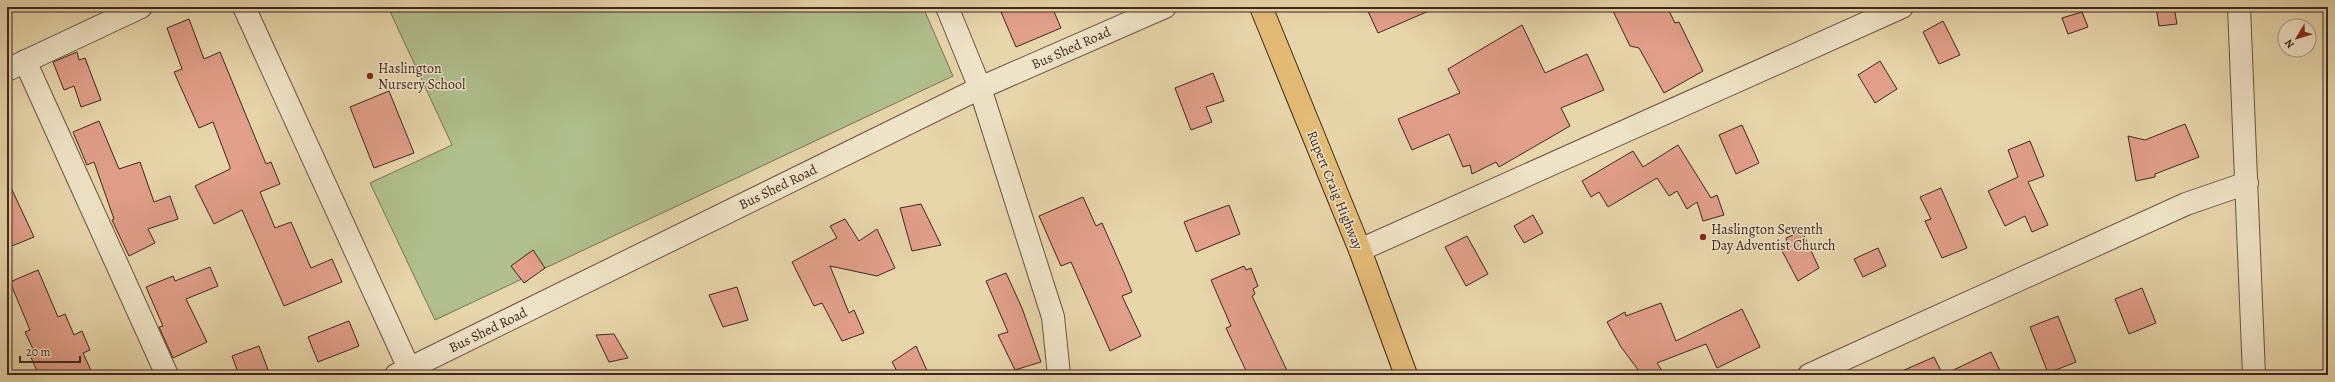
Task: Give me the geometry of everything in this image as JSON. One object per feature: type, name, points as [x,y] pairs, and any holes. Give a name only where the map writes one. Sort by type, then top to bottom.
[{"type":"main road","name":"Rupert Craig Highway","points":[[1261,7],[1360,250],[1406,375]]},
{"type":"street","points":[[140,7],[16,66],[167,375]]},
{"type":"street","points":[[244,7],[405,373]]},
{"type":"street","points":[[947,7],[980,88],[1053,317],[1059,375]]},
{"type":"street","name":"Bus Shed Road","points":[[405,373],[980,88],[1165,7]]},
{"type":"street","points":[[1360,250],[1902,7]]},
{"type":"street","points":[[2239,7],[2254,375]]},
{"type":"street","points":[[1809,375],[2186,204],[2247,182]]},
{"type":"green space","points":[[388,7],[923,7],[953,76],[435,320],[370,183],[452,145]]},
{"type":"building","points":[[1012,7],[1052,7],[1061,28],[1016,47],[1001,12]]},
{"type":"building","points":[[1366,7],[1438,7],[1378,33]]},
{"type":"building","points":[[1611,7],[1667,7],[1675,23],[1679,22],[1703,71],[1664,93],[1639,48],[1630,46]]},
{"type":"building","points":[[2156,7],[2174,7],[2177,24],[2159,26]]},
{"type":"building","points":[[2082,12],[2088,27],[2068,34],[2062,18]]},
{"type":"building","points":[[189,19],[204,59],[220,52],[266,164],[271,162],[280,184],[260,192],[275,228],[291,222],[311,268],[332,259],[342,282],[284,306],[242,210],[214,224],[195,186],[230,169],[230,167],[213,122],[199,128],[174,72],[182,69],[167,28]]},
{"type":"building","points":[[1943,21],[1960,55],[1939,64],[1923,32]]},
{"type":"building","points":[[1522,25],[1545,73],[1587,54],[1604,90],[1561,108],[1570,126],[1499,167],[1496,162],[1472,174],[1470,165],[1463,167],[1449,134],[1412,150],[1398,119],[1460,93],[1448,69]]},
{"type":"building","points":[[77,52],[79,60],[85,58],[101,100],[81,107],[74,86],[64,90],[53,62]]},
{"type":"building","points":[[1880,61],[1897,89],[1875,103],[1858,75]]},
{"type":"building","points":[[1213,73],[1224,101],[1206,107],[1212,122],[1191,130],[1175,88]]},
{"type":"building","points":[[389,91],[414,153],[374,168],[350,107]]},
{"type":"building","points":[[99,121],[119,169],[140,162],[154,202],[170,196],[178,219],[148,229],[155,243],[129,256],[112,220],[114,219],[94,162],[87,165],[73,132]]},
{"type":"building","points":[[2185,124],[2199,157],[2155,174],[2155,177],[2136,181],[2128,136],[2145,140]]},
{"type":"building","points":[[1742,125],[1759,163],[1736,174],[1719,135]]},
{"type":"building","points":[[2030,141],[2044,176],[2028,182],[2048,225],[2032,232],[2025,216],[2005,226],[1988,191],[2018,177],[2008,150]]},
{"type":"building","points":[[1678,145],[1711,198],[1717,195],[1724,215],[1703,221],[1697,202],[1687,209],[1677,191],[1669,196],[1657,178],[1608,207],[1599,192],[1591,197],[1582,181],[1633,151],[1643,167]]},
{"type":"building","points":[[7,179],[34,237],[7,248]]},
{"type":"building","points":[[1941,188],[1967,248],[1942,258],[1925,221],[1931,219],[1920,197]]},
{"type":"building","points":[[1083,197],[1096,226],[1102,223],[1125,275],[1132,292],[1122,296],[1141,336],[1110,351],[1071,262],[1061,266],[1039,216]]},
{"type":"building","points":[[921,204],[941,245],[912,251],[900,208]]},
{"type":"building","points":[[1229,205],[1240,234],[1196,252],[1184,222]]},
{"type":"building","points":[[1533,215],[1543,233],[1524,243],[1514,226]]},
{"type":"building","points":[[845,219],[859,241],[877,229],[895,268],[877,276],[830,266],[849,313],[854,310],[864,333],[842,341],[822,303],[814,306],[792,262],[837,238],[830,226]]},
{"type":"building","points":[[1802,231],[1819,268],[1798,281],[1782,251],[1788,244],[1786,238]]},
{"type":"building","points":[[1467,236],[1488,274],[1466,286],[1445,247]]},
{"type":"building","points":[[1878,248],[1886,266],[1863,277],[1854,259]]},
{"type":"building","points":[[533,250],[545,268],[524,283],[511,266]]},
{"type":"building","points":[[1244,266],[1246,270],[1251,268],[1258,286],[1253,289],[1255,294],[1252,296],[1289,375],[1248,375],[1226,328],[1231,326],[1211,280]]},
{"type":"building","points":[[210,267],[218,286],[186,299],[207,342],[173,358],[159,327],[163,326],[146,287],[173,276],[175,281]]},
{"type":"building","points":[[38,270],[58,317],[65,314],[74,335],[82,331],[90,350],[83,353],[93,375],[39,375],[28,351],[33,349],[25,332],[30,330],[10,282]]},
{"type":"building","points":[[1006,273],[1022,308],[1041,362],[1015,370],[998,335],[1008,332],[986,281]]},
{"type":"building","points":[[737,287],[748,320],[723,327],[709,295]]},
{"type":"building","points":[[2142,288],[2156,323],[2129,334],[2115,299]]},
{"type":"building","points":[[1661,303],[1676,341],[1742,309],[1760,347],[1717,368],[1706,344],[1657,363],[1665,375],[1642,375],[1621,347],[1607,322],[1625,312],[1626,316]]},
{"type":"building","points":[[2058,316],[2076,362],[2048,373],[2030,327]]},
{"type":"building","points":[[349,321],[359,346],[318,362],[308,337]]},
{"type":"building","points":[[614,334],[628,358],[609,362],[596,335]]},
{"type":"building","points":[[259,346],[270,375],[239,375],[232,356]]},
{"type":"building","points":[[916,346],[929,375],[899,375],[892,362]]},
{"type":"building","points":[[1991,352],[2002,375],[1943,375]]},
{"type":"building","points":[[1934,357],[1943,375],[1893,375]]},
{"type":"place","name":"Haslington Nursery School","points":[[370,76]]},
{"type":"place","name":"Haslington Seventh Day Adventist Church","points":[[1703,237]]}]
